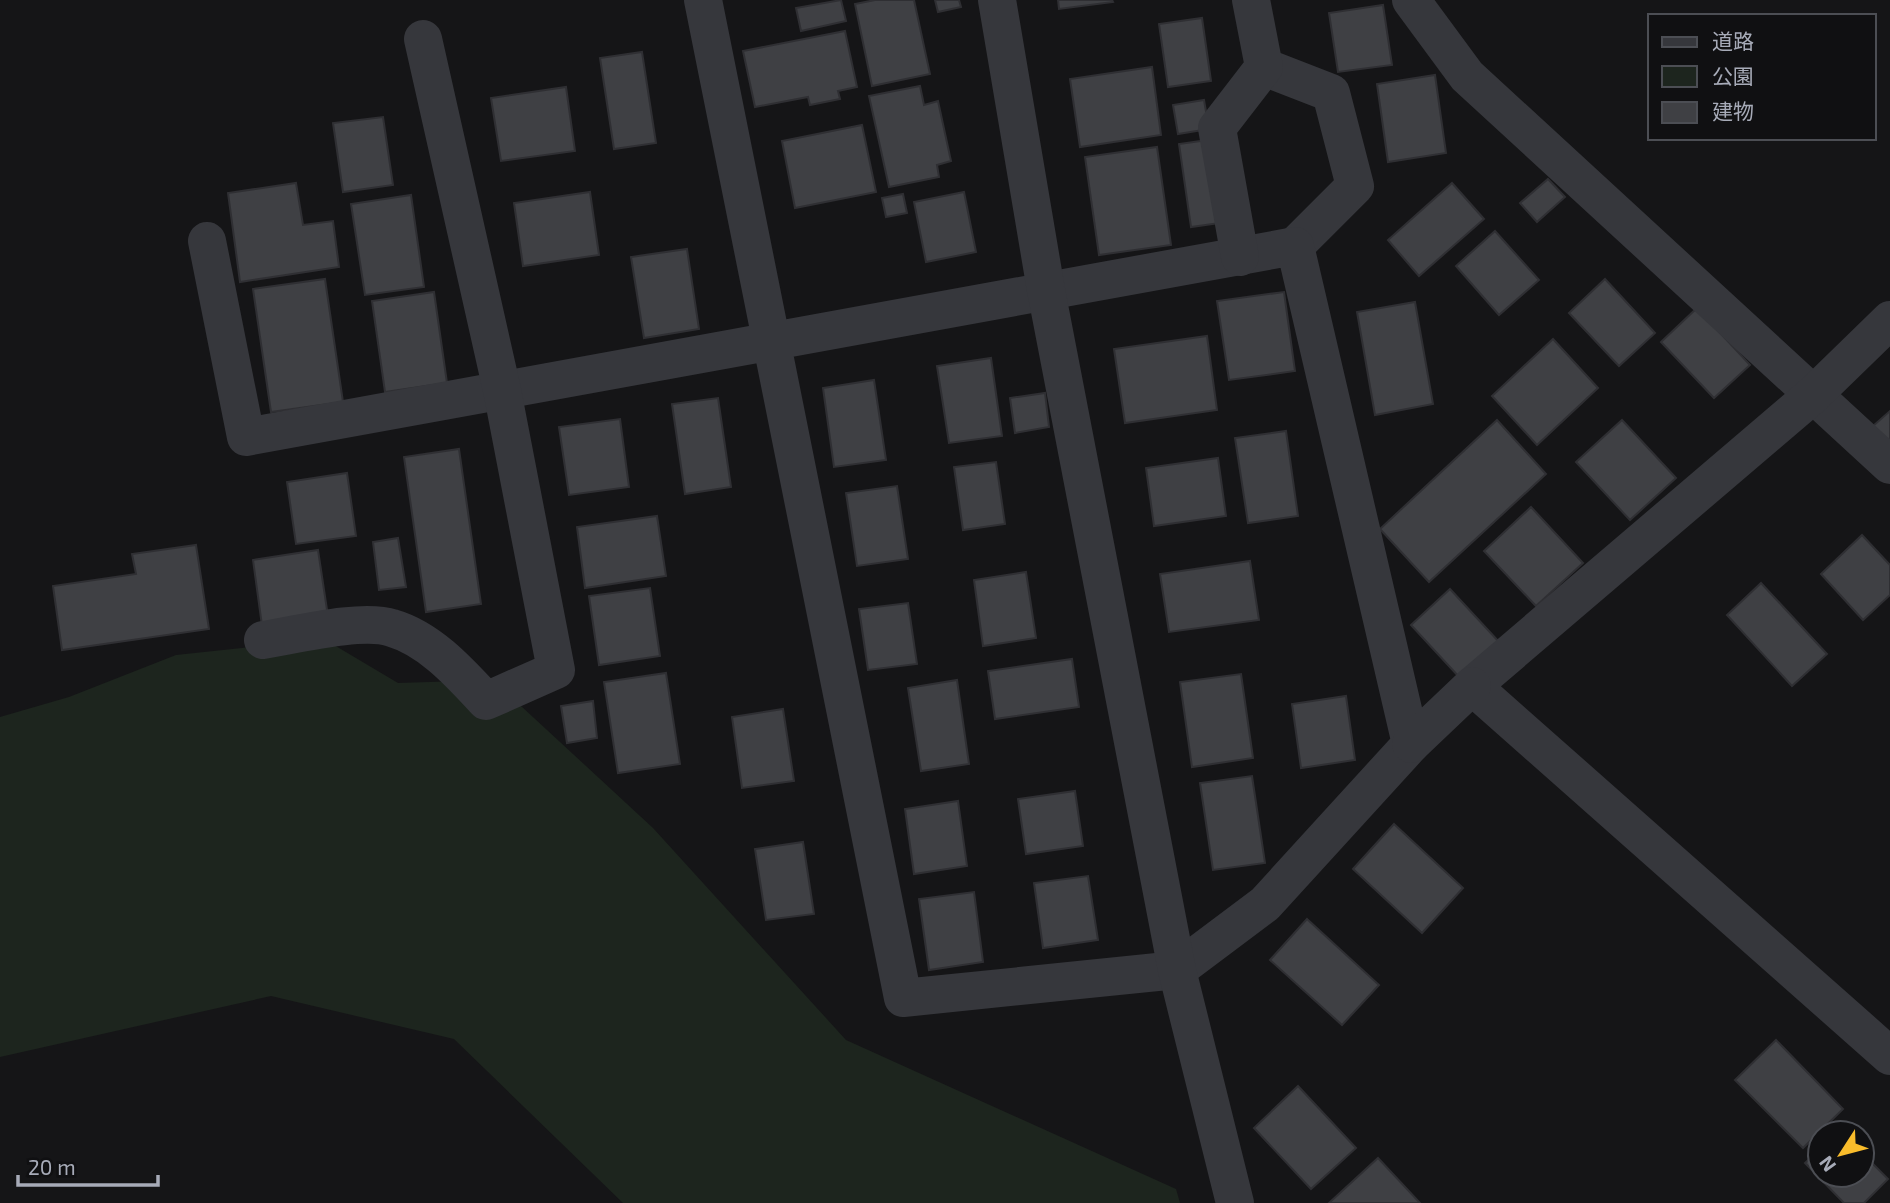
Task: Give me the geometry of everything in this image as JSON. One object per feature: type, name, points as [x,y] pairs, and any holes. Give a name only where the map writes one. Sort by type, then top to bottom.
[{"type":"street","points":[[703,0],[769,341],[903,998],[1177,970],[1265,904],[1411,744],[1472,686],[1814,394],[1890,320]]},
{"type":"street","points":[[997,0],[1046,290],[1177,970],[1235,1203]]},
{"type":"street","points":[[1240,257],[1217,128],[1264,67],[1251,0]]},
{"type":"street","points":[[1411,0],[1467,76],[1890,465]]},
{"type":"street","points":[[263,640],[353,626],[391,627],[424,645],[456,668],[486,701],[556,670],[502,390],[423,39]]},
{"type":"street","points":[[207,241],[246,438],[1295,246],[1354,186],[1331,93],[1264,67]]},
{"type":"street","points":[[1295,246],[1411,744]]},
{"type":"street","points":[[1472,686],[1890,1056]]},
{"type":"green space","points":[[329,642],[398,683],[493,680],[653,828],[846,1040],[1176,1189],[1180,1203],[623,1203],[454,1039],[271,996],[0,1057],[0,717],[69,697],[176,655]]},
{"type":"building","points":[[841,0],[846,21],[801,31],[796,8]]},
{"type":"building","points":[[875,0],[914,0],[930,74],[872,86],[855,4]]},
{"type":"building","points":[[935,0],[959,0],[961,7],[938,12]]},
{"type":"building","points":[[1058,0],[1112,0],[1113,2],[1059,9]]},
{"type":"building","points":[[1383,5],[1392,65],[1338,72],[1329,13]]},
{"type":"building","points":[[1202,18],[1211,81],[1168,87],[1159,24]]},
{"type":"building","points":[[845,31],[857,87],[838,91],[840,99],[810,105],[808,97],[755,107],[743,51]]},
{"type":"building","points":[[642,52],[656,143],[614,149],[600,58]]},
{"type":"building","points":[[1152,67],[1161,135],[1080,147],[1070,79]]},
{"type":"building","points":[[1435,75],[1446,153],[1388,162],[1377,84]]},
{"type":"building","points":[[920,86],[924,105],[938,101],[951,161],[937,165],[939,177],[889,187],[869,96]]},
{"type":"building","points":[[566,87],[575,151],[501,161],[491,98]]},
{"type":"building","points":[[1204,100],[1209,129],[1178,134],[1173,105]]},
{"type":"building","points":[[383,117],[393,185],[343,192],[333,123]]},
{"type":"building","points":[[862,125],[876,192],[795,208],[782,141]]},
{"type":"building","points":[[1208,140],[1220,223],[1191,227],[1179,144]]},
{"type":"building","points":[[1157,147],[1171,245],[1099,255],[1085,157]]},
{"type":"building","points":[[1548,179],[1565,197],[1537,222],[1520,203]]},
{"type":"building","points":[[296,183],[303,225],[333,221],[339,267],[240,282],[228,193]]},
{"type":"building","points":[[1452,183],[1484,219],[1419,276],[1388,240]]},
{"type":"building","points":[[590,192],[599,255],[523,266],[514,203]]},
{"type":"building","points":[[964,192],[976,252],[926,262],[914,202]]},
{"type":"building","points":[[903,194],[907,213],[886,217],[882,198]]},
{"type":"building","points":[[411,195],[424,287],[365,295],[351,204]]},
{"type":"building","points":[[1495,231],[1539,280],[1499,315],[1456,266]]},
{"type":"building","points":[[687,249],[699,329],[644,338],[631,257]]},
{"type":"building","points":[[325,279],[343,402],[271,412],[253,289]]},
{"type":"building","points":[[1605,279],[1655,333],[1619,366],[1569,313]]},
{"type":"building","points":[[434,292],[447,383],[385,392],[372,301]]},
{"type":"building","points":[[1284,292],[1295,371],[1229,380],[1217,301]]},
{"type":"building","points":[[1415,302],[1433,404],[1375,415],[1357,312]]},
{"type":"building","points":[[1697,308],[1750,365],[1714,398],[1661,342]]},
{"type":"building","points":[[1207,336],[1217,410],[1125,423],[1114,349]]},
{"type":"building","points":[[1553,339],[1598,388],[1537,445],[1492,396]]},
{"type":"building","points":[[991,358],[1002,436],[949,443],[937,366]]},
{"type":"building","points":[[874,380],[886,460],[834,467],[823,388]]},
{"type":"building","points":[[1045,393],[1049,427],[1015,433],[1010,398]]},
{"type":"building","points":[[718,398],[731,487],[685,494],[672,404]]},
{"type":"building","points":[[1890,411],[1890,445],[1873,426]]},
{"type":"building","points":[[620,419],[629,487],[569,495],[559,427]]},
{"type":"building","points":[[1497,420],[1546,474],[1429,582],[1380,529]]},
{"type":"building","points":[[1622,420],[1676,478],[1630,520],[1576,462]]},
{"type":"building","points":[[1286,431],[1298,516],[1248,523],[1235,438]]},
{"type":"building","points":[[459,449],[481,604],[426,612],[404,457]]},
{"type":"building","points":[[1218,458],[1226,516],[1154,526],[1146,468]]},
{"type":"building","points":[[996,462],[1005,524],[963,530],[954,467]]},
{"type":"building","points":[[347,473],[356,536],[296,544],[287,482]]},
{"type":"building","points":[[897,486],[908,559],[857,566],[846,493]]},
{"type":"building","points":[[1531,507],[1583,563],[1536,606],[1484,551]]},
{"type":"building","points":[[657,516],[666,576],[585,588],[577,527]]},
{"type":"building","points":[[1862,535],[1890,565],[1890,595],[1863,620],[1821,574]]},
{"type":"building","points":[[398,538],[406,587],[379,590],[373,542]]},
{"type":"building","points":[[196,545],[209,629],[62,650],[53,586],[136,574],[132,554]]},
{"type":"building","points":[[318,550],[329,623],[263,633],[253,560]]},
{"type":"building","points":[[1250,561],[1259,620],[1169,632],[1160,574]]},
{"type":"building","points":[[1026,572],[1036,638],[983,646],[974,580]]},
{"type":"building","points":[[1761,583],[1827,654],[1792,686],[1727,615]]},
{"type":"building","points":[[650,588],[660,656],[599,665],[589,596]]},
{"type":"building","points":[[1450,589],[1500,643],[1461,679],[1411,625]]},
{"type":"building","points":[[908,603],[917,664],[868,670],[859,609]]},
{"type":"building","points":[[1072,659],[1079,707],[995,719],[988,671]]},
{"type":"building","points":[[666,673],[680,764],[618,773],[604,682]]},
{"type":"building","points":[[1241,674],[1253,758],[1192,767],[1180,682]]},
{"type":"building","points":[[957,680],[969,764],[921,771],[908,688]]},
{"type":"building","points":[[1346,696],[1355,760],[1301,768],[1292,704]]},
{"type":"building","points":[[593,701],[597,738],[567,743],[561,706]]},
{"type":"building","points":[[783,709],[794,781],[742,788],[732,717]]},
{"type":"building","points":[[1252,776],[1265,863],[1213,870],[1200,783]]},
{"type":"building","points":[[1075,791],[1083,846],[1026,854],[1018,799]]},
{"type":"building","points":[[958,801],[967,866],[914,874],[905,809]]},
{"type":"building","points":[[1394,824],[1463,888],[1422,933],[1353,869]]},
{"type":"building","points":[[803,842],[814,914],[766,920],[755,849]]},
{"type":"building","points":[[1088,876],[1098,940],[1043,948],[1034,883]]},
{"type":"building","points":[[974,892],[983,962],[929,970],[919,899]]},
{"type":"building","points":[[1307,919],[1379,985],[1342,1025],[1270,960]]},
{"type":"building","points":[[1776,1040],[1843,1109],[1833,1119],[1806,1119],[1806,1145],[1803,1148],[1735,1080]]},
{"type":"building","points":[[1298,1086],[1356,1148],[1311,1189],[1254,1128]]},
{"type":"building","points":[[1378,1158],[1420,1203],[1329,1203]]},
{"type":"building","points":[[1876,1167],[1888,1179],[1864,1203],[1844,1203],[1830,1189],[1876,1189]]}]
